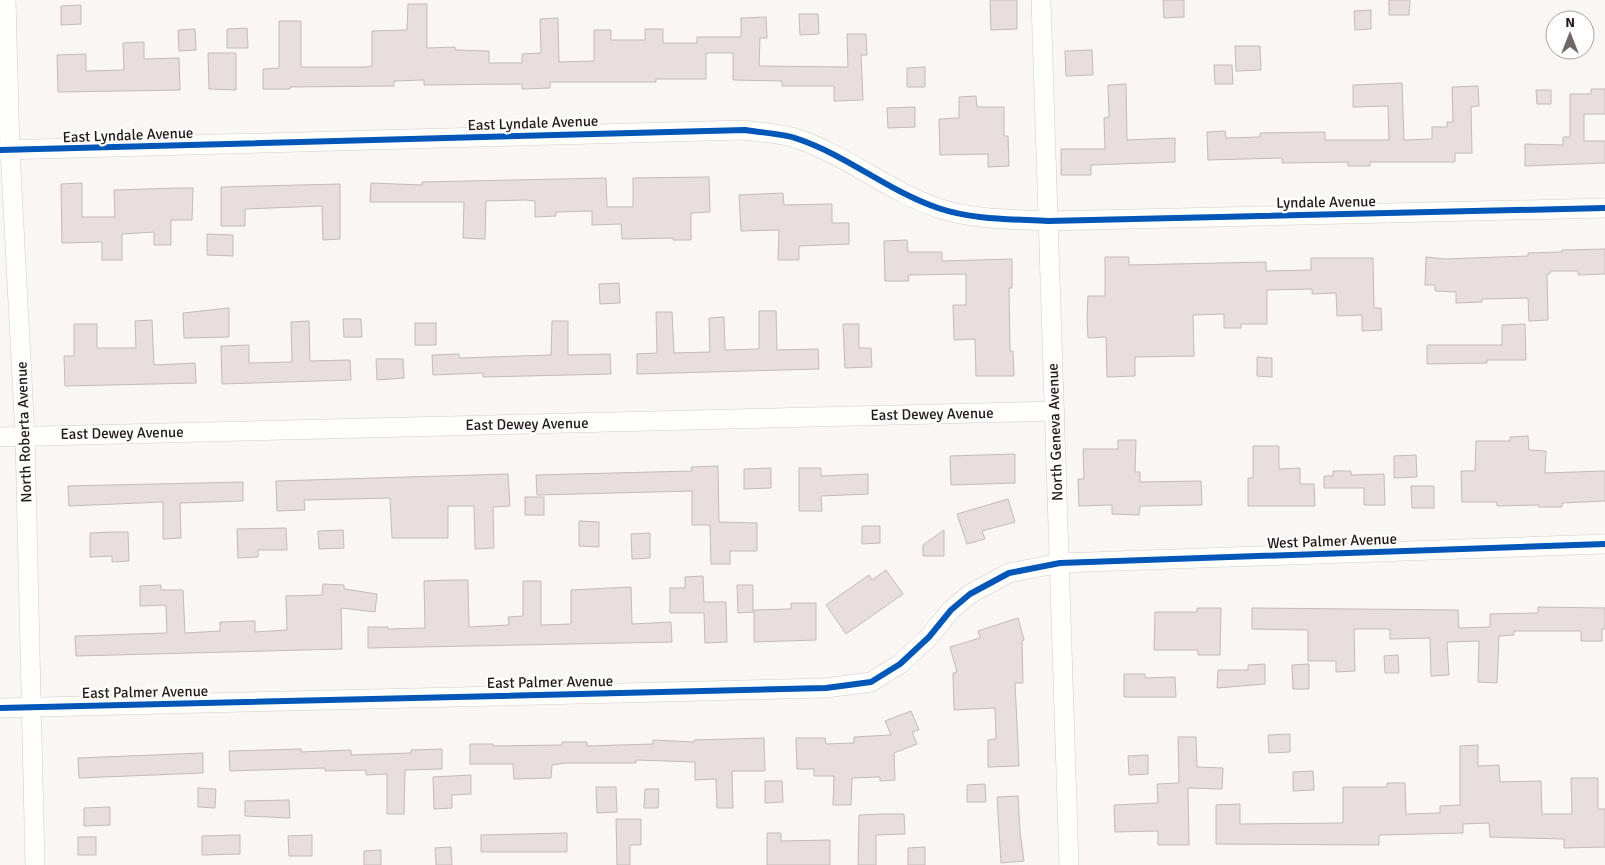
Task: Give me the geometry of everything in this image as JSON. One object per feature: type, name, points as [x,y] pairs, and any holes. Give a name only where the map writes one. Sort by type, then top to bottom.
[{"type":"street","name":"North Roberta Avenue","points":[[6,0],[5,150],[25,436],[35,865]]},
{"type":"street","name":"North Geneva Avenue","points":[[1041,0],[1070,865]]},
{"type":"street","name":"East Lyndale Avenue","points":[[5,150],[745,130],[797,138],[840,157],[904,195],[940,209],[988,218],[1048,221]]},
{"type":"street","name":"Lyndale Avenue","points":[[1048,221],[1605,208]]},
{"type":"street","name":"East Dewey Avenue","points":[[0,437],[1055,411]]},
{"type":"street","name":"West Palmer Avenue","points":[[1060,563],[1605,544]]},
{"type":"street","name":"East Palmer Avenue","points":[[0,708],[826,688],[871,682],[900,664],[930,637],[951,610],[970,594],[1009,573],[1060,563]]},
{"type":"building","points":[[990,0],[1017,0],[1017,29],[991,30]]},
{"type":"building","points":[[1163,0],[1184,0],[1184,17],[1164,18]]},
{"type":"building","points":[[1389,0],[1410,0],[1409,15],[1389,15]]},
{"type":"building","points":[[408,4],[427,4],[427,48],[455,47],[455,50],[489,51],[489,63],[522,63],[522,54],[541,53],[540,19],[558,18],[559,62],[594,61],[594,30],[611,30],[611,40],[645,40],[645,29],[663,29],[663,43],[697,43],[697,37],[741,37],[741,18],[766,17],[767,38],[760,38],[759,66],[848,67],[847,34],[866,34],[867,55],[861,55],[863,100],[834,101],[834,86],[782,86],[782,81],[733,80],[733,53],[706,53],[706,79],[656,79],[656,82],[550,82],[550,88],[522,89],[522,84],[424,85],[424,80],[394,81],[394,86],[263,89],[263,69],[279,68],[279,21],[301,21],[301,67],[366,67],[372,66],[372,31],[407,30]]},
{"type":"building","points":[[81,5],[81,24],[61,25],[61,6]]},
{"type":"building","points":[[1371,10],[1371,29],[1355,30],[1354,11]]},
{"type":"building","points":[[799,14],[818,14],[819,34],[800,35]]},
{"type":"building","points":[[247,28],[248,48],[227,48],[227,29]]},
{"type":"building","points":[[195,29],[196,50],[179,51],[178,30]]},
{"type":"building","points":[[144,42],[144,59],[179,58],[180,90],[58,92],[57,55],[86,54],[86,71],[124,70],[123,43]]},
{"type":"building","points":[[1235,46],[1260,46],[1261,70],[1236,71]]},
{"type":"building","points":[[1092,50],[1093,75],[1066,76],[1065,51]]},
{"type":"building","points":[[208,53],[236,53],[236,90],[209,89]]},
{"type":"building","points":[[1214,65],[1232,65],[1233,84],[1215,84]]},
{"type":"building","points":[[925,67],[925,87],[907,87],[907,68]]},
{"type":"building","points":[[1402,83],[1404,140],[1432,139],[1432,127],[1447,127],[1447,122],[1453,122],[1452,87],[1478,86],[1479,106],[1471,107],[1472,153],[1455,153],[1455,162],[1370,162],[1370,166],[1348,166],[1348,162],[1282,163],[1282,158],[1208,160],[1207,132],[1225,131],[1226,138],[1260,137],[1260,133],[1325,132],[1325,140],[1389,140],[1388,106],[1353,107],[1353,85]]},
{"type":"building","points":[[1126,84],[1127,140],[1175,138],[1175,162],[1091,165],[1091,175],[1061,175],[1061,149],[1105,149],[1104,118],[1109,117],[1108,85]]},
{"type":"building","points":[[1591,89],[1605,89],[1605,114],[1584,114],[1584,141],[1605,141],[1605,163],[1525,166],[1525,144],[1563,145],[1563,137],[1570,137],[1570,94],[1591,94]]},
{"type":"building","points":[[1536,90],[1551,90],[1551,104],[1537,104]]},
{"type":"building","points":[[976,96],[977,107],[1004,107],[1004,136],[1008,136],[1009,166],[988,167],[988,154],[940,155],[939,119],[959,118],[959,97]]},
{"type":"building","points":[[915,107],[915,127],[888,128],[887,108]]},
{"type":"building","points":[[709,177],[710,212],[691,213],[691,240],[673,240],[673,238],[622,239],[621,224],[592,225],[592,211],[556,212],[556,216],[535,217],[535,201],[526,200],[486,201],[485,239],[463,238],[464,202],[370,202],[371,183],[422,185],[422,182],[606,178],[607,207],[633,207],[633,178]]},
{"type":"building","points":[[82,183],[82,217],[115,217],[114,190],[193,188],[192,220],[171,220],[171,245],[154,245],[154,232],[122,234],[122,260],[102,260],[102,242],[62,243],[61,184]]},
{"type":"building","points":[[340,184],[340,239],[323,240],[322,206],[245,209],[245,226],[221,226],[221,187]]},
{"type":"building","points":[[783,193],[784,205],[832,204],[832,223],[849,223],[849,244],[799,246],[799,260],[778,260],[779,230],[741,231],[739,195]]},
{"type":"building","points":[[207,234],[233,235],[233,256],[207,255]]},
{"type":"building","points":[[907,240],[908,252],[942,252],[942,261],[1012,259],[1012,288],[1009,288],[1010,351],[1013,351],[1014,376],[976,376],[975,339],[954,340],[953,305],[966,305],[966,274],[908,275],[909,281],[885,281],[884,241]]},
{"type":"building","points":[[1605,249],[1605,274],[1578,275],[1578,271],[1550,271],[1550,274],[1547,274],[1548,320],[1529,321],[1528,298],[1482,299],[1482,302],[1456,303],[1456,292],[1435,291],[1435,285],[1425,285],[1426,257],[1445,259],[1528,256],[1528,253]]},
{"type":"building","points":[[1105,257],[1129,257],[1129,265],[1266,262],[1266,271],[1311,270],[1311,258],[1373,258],[1374,308],[1381,308],[1382,330],[1362,331],[1362,315],[1337,316],[1336,293],[1312,294],[1312,289],[1267,290],[1267,324],[1241,324],[1241,328],[1224,328],[1224,314],[1193,315],[1194,356],[1135,357],[1135,376],[1107,377],[1106,337],[1088,338],[1087,317],[1088,296],[1105,296]]},
{"type":"building","points":[[619,283],[620,303],[600,304],[599,284]]},
{"type":"building","points":[[229,308],[229,337],[184,338],[183,313]]},
{"type":"building","points":[[759,311],[776,311],[777,350],[818,349],[819,369],[637,374],[637,354],[657,353],[656,312],[672,312],[674,353],[710,352],[709,318],[724,317],[725,350],[759,349]]},
{"type":"building","points":[[343,319],[361,319],[362,337],[344,337]]},
{"type":"building","points":[[152,320],[154,365],[195,363],[196,383],[65,386],[64,356],[74,356],[74,324],[97,324],[97,348],[136,348],[135,321]]},
{"type":"building","points":[[309,321],[310,361],[350,360],[351,380],[222,384],[221,346],[249,345],[249,363],[292,362],[291,322]]},
{"type":"building","points":[[552,321],[568,321],[568,355],[610,354],[611,374],[483,377],[483,373],[433,375],[432,355],[459,354],[459,358],[551,355]]},
{"type":"building","points":[[415,323],[436,323],[436,345],[415,345]]},
{"type":"building","points":[[843,324],[859,324],[859,348],[871,348],[872,367],[845,368]]},
{"type":"building","points":[[1525,324],[1526,360],[1487,360],[1487,363],[1427,364],[1427,345],[1502,345],[1502,325]]},
{"type":"building","points":[[1257,357],[1272,358],[1272,377],[1257,376]]},
{"type":"building","points":[[376,359],[403,359],[404,378],[377,380]]},
{"type":"building","points":[[1528,436],[1529,450],[1546,451],[1545,473],[1605,471],[1605,501],[1562,503],[1562,507],[1539,507],[1539,505],[1497,506],[1497,502],[1462,502],[1461,471],[1475,471],[1476,441],[1510,441],[1510,437]]},
{"type":"building","points":[[1118,440],[1136,440],[1135,472],[1140,472],[1140,482],[1201,481],[1202,505],[1140,506],[1139,515],[1112,514],[1112,505],[1079,506],[1078,479],[1084,479],[1083,449],[1118,449]]},
{"type":"building","points":[[1253,446],[1279,446],[1279,469],[1300,468],[1300,484],[1314,484],[1315,506],[1248,506],[1248,478],[1253,478]]},
{"type":"building","points":[[1015,454],[1015,483],[951,485],[950,456]]},
{"type":"building","points":[[1416,455],[1417,477],[1394,478],[1394,456]]},
{"type":"building","points":[[718,466],[719,522],[757,523],[757,551],[730,551],[730,564],[711,564],[710,525],[692,525],[692,491],[537,495],[536,475],[692,471],[691,467]]},
{"type":"building","points":[[771,468],[771,488],[744,489],[744,469]]},
{"type":"building","points":[[799,468],[821,468],[821,476],[868,474],[868,494],[821,496],[822,511],[799,511]]},
{"type":"building","points":[[1333,471],[1351,471],[1351,475],[1384,474],[1385,505],[1364,505],[1364,488],[1324,488],[1324,476],[1333,476]]},
{"type":"building","points":[[508,474],[510,506],[493,507],[494,548],[475,549],[474,506],[448,506],[448,538],[392,538],[390,498],[304,500],[305,510],[277,511],[276,481]]},
{"type":"building","points":[[243,482],[243,501],[180,503],[181,538],[163,539],[163,502],[69,506],[68,486]]},
{"type":"building","points":[[1411,486],[1434,486],[1434,508],[1412,508]]},
{"type":"building","points":[[525,497],[544,497],[544,515],[525,515]]},
{"type":"building","points":[[1008,499],[1015,522],[982,531],[985,539],[967,544],[957,514]]},
{"type":"building","points":[[579,521],[599,522],[599,547],[579,546]]},
{"type":"building","points":[[862,526],[880,526],[880,543],[862,544]]},
{"type":"building","points":[[286,528],[287,550],[258,550],[258,557],[238,558],[237,529]]},
{"type":"building","points":[[343,530],[344,548],[319,549],[318,531]]},
{"type":"building","points":[[944,530],[944,556],[923,556],[923,545]]},
{"type":"building","points":[[128,532],[129,561],[112,562],[112,556],[90,557],[90,533]]},
{"type":"building","points":[[650,533],[650,558],[632,559],[631,534]]},
{"type":"building","points":[[886,570],[903,594],[846,634],[826,605],[869,575],[872,580]]},
{"type":"building","points":[[703,576],[704,602],[726,602],[727,642],[705,643],[704,613],[670,613],[670,588],[685,588],[685,577]]},
{"type":"building","points":[[468,580],[469,627],[509,625],[508,617],[523,616],[523,581],[541,581],[541,625],[571,624],[571,590],[631,587],[632,624],[671,622],[672,642],[368,648],[368,627],[388,627],[388,629],[425,628],[424,581]]},
{"type":"building","points":[[323,584],[344,585],[344,589],[377,594],[375,612],[341,608],[342,649],[76,656],[75,636],[167,633],[166,605],[140,606],[140,586],[161,585],[161,590],[183,590],[185,633],[220,631],[220,622],[255,621],[255,632],[287,630],[286,596],[322,595]]},
{"type":"building","points":[[737,585],[753,585],[753,612],[738,613]]},
{"type":"building","points":[[791,603],[816,603],[816,640],[754,642],[754,610],[791,609]]},
{"type":"building","points":[[1538,607],[1605,608],[1605,629],[1602,629],[1602,641],[1581,641],[1581,631],[1514,631],[1514,635],[1499,636],[1497,683],[1478,682],[1479,641],[1447,642],[1449,675],[1431,676],[1430,638],[1390,639],[1390,629],[1354,629],[1355,671],[1336,672],[1336,661],[1308,661],[1308,630],[1252,629],[1252,608],[1458,610],[1459,628],[1490,627],[1490,614],[1538,613]]},
{"type":"building","points":[[1197,608],[1221,608],[1220,655],[1198,655],[1198,650],[1154,650],[1155,612],[1197,612]]},
{"type":"building","points":[[1018,618],[1024,640],[1022,641],[1023,683],[1015,683],[1019,766],[988,767],[988,740],[996,739],[995,708],[954,710],[953,673],[957,672],[950,647],[980,638],[978,631]]},
{"type":"building","points":[[1398,655],[1399,673],[1385,673],[1384,656]]},
{"type":"building","points":[[1265,664],[1265,684],[1217,688],[1218,670],[1248,670],[1248,665]]},
{"type":"building","points":[[1309,664],[1309,689],[1293,689],[1292,665]]},
{"type":"building","points":[[1124,674],[1145,674],[1145,678],[1175,677],[1176,697],[1124,697]]},
{"type":"building","points":[[911,711],[919,730],[912,732],[917,744],[894,753],[895,780],[880,781],[880,777],[852,778],[851,805],[833,805],[834,776],[814,776],[814,769],[797,769],[796,738],[825,738],[826,744],[854,743],[854,737],[891,735],[885,721]]},
{"type":"building","points":[[1290,734],[1290,752],[1269,753],[1268,735]]},
{"type":"building","points":[[1178,737],[1196,737],[1197,767],[1223,768],[1222,789],[1188,788],[1189,845],[1158,845],[1158,831],[1115,832],[1114,805],[1158,803],[1157,784],[1179,783]]},
{"type":"building","points":[[764,738],[765,771],[732,771],[733,808],[717,808],[716,779],[695,780],[695,762],[636,760],[636,763],[566,763],[552,765],[551,778],[514,779],[513,764],[470,764],[470,744],[493,744],[494,746],[562,745],[562,742],[587,742],[587,746],[653,744],[653,740],[694,742],[694,740]]},
{"type":"building","points":[[1478,745],[1478,766],[1499,765],[1500,782],[1541,781],[1542,814],[1572,814],[1571,778],[1598,778],[1598,809],[1605,809],[1605,847],[1564,848],[1564,839],[1490,837],[1489,823],[1463,824],[1463,833],[1379,835],[1379,845],[1216,844],[1216,805],[1240,804],[1240,824],[1343,823],[1343,787],[1387,787],[1387,783],[1405,783],[1406,814],[1440,813],[1440,806],[1460,805],[1460,746]]},
{"type":"building","points":[[301,749],[301,752],[351,750],[351,755],[411,753],[411,750],[442,749],[442,769],[405,770],[404,814],[387,814],[387,774],[366,775],[366,770],[325,771],[325,768],[230,771],[229,751]]},
{"type":"building","points":[[203,753],[203,773],[79,778],[78,758]]},
{"type":"building","points":[[1148,755],[1148,774],[1129,775],[1128,756]]},
{"type":"building","points":[[1313,771],[1314,790],[1293,791],[1293,772]]},
{"type":"building","points":[[471,775],[471,794],[452,795],[452,808],[434,809],[433,777]]},
{"type":"building","points":[[765,781],[782,781],[783,802],[765,803]]},
{"type":"building","points":[[985,784],[986,802],[967,802],[967,785]]},
{"type":"building","points":[[596,787],[616,787],[617,812],[597,813]]},
{"type":"building","points":[[198,788],[216,789],[215,808],[198,807]]},
{"type":"building","points":[[645,789],[659,789],[658,808],[644,808]]},
{"type":"building","points":[[1018,796],[1024,861],[1001,863],[997,797]]},
{"type":"building","points":[[289,800],[290,818],[245,816],[245,801]]},
{"type":"building","points":[[110,807],[110,825],[84,826],[84,808]]},
{"type":"building","points":[[904,814],[905,834],[876,835],[876,865],[858,865],[859,815]]},
{"type":"building","points":[[616,819],[641,819],[641,845],[630,845],[630,865],[617,865]]},
{"type":"building","points":[[567,833],[567,852],[481,852],[481,835]]},
{"type":"building","points":[[767,833],[781,833],[781,841],[830,840],[830,865],[767,865]]},
{"type":"building","points":[[240,835],[240,854],[202,855],[202,836]]},
{"type":"building","points":[[312,835],[312,856],[289,856],[288,836]]},
{"type":"building","points":[[78,837],[96,837],[96,855],[78,855]]},
{"type":"building","points":[[451,847],[452,865],[436,865],[435,848]]},
{"type":"building","points":[[925,847],[925,865],[908,865],[908,848]]},
{"type":"building","points":[[381,850],[381,865],[364,865],[364,851]]},
{"type":"cycle path","points":[[0,150],[745,130],[779,134],[798,139],[834,155],[920,201],[951,212],[993,218],[1048,221],[1605,208]]},
{"type":"cycle path","points":[[0,708],[826,688],[871,682],[900,664],[929,637],[951,610],[970,594],[1009,573],[1060,563],[1605,544]]}]
